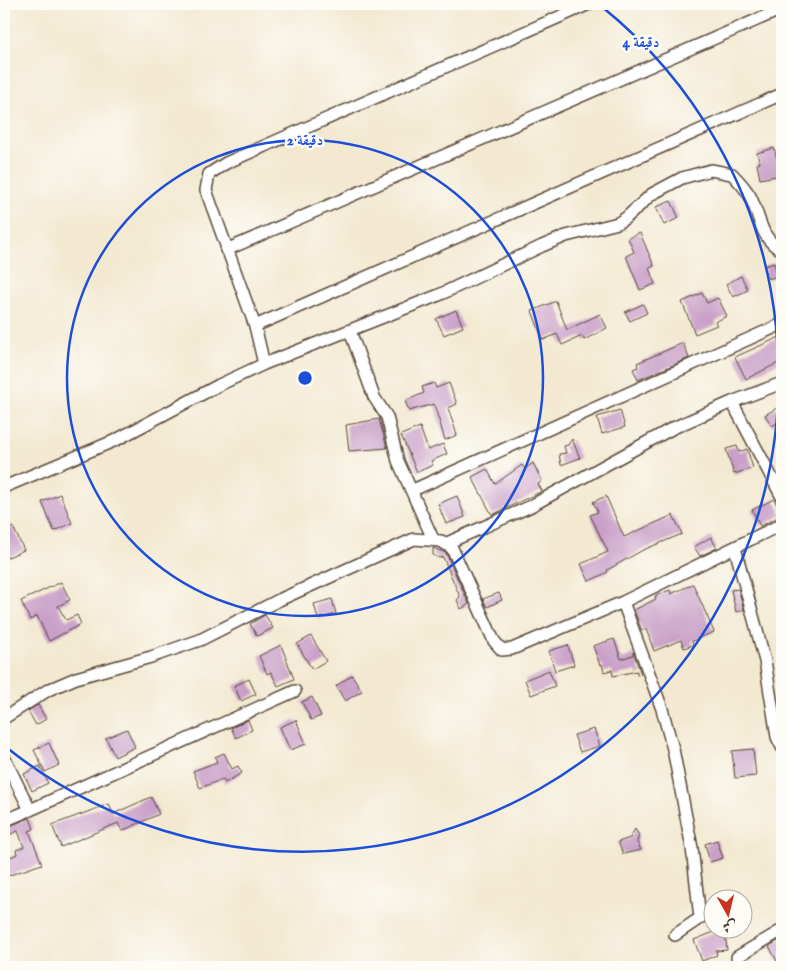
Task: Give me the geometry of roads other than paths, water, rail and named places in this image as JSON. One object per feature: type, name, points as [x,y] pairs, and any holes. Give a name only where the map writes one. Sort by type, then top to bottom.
[{"type":"street","points":[[264,364],[255,326],[226,250],[206,190],[206,180],[213,171],[424,75],[589,4]]},
{"type":"street","points":[[226,250],[782,9]]},
{"type":"street","points":[[255,326],[782,94]]},
{"type":"street","points":[[4,486],[116,440],[219,385],[264,364],[440,295],[566,236],[618,222],[627,217],[652,194],[682,178],[711,170],[732,174],[750,197],[760,226],[770,241],[782,250]]},
{"type":"street","points":[[413,490],[782,324]]},
{"type":"street","points":[[350,331],[374,397],[387,417],[398,461],[413,490],[433,539]]},
{"type":"street","points":[[447,543],[529,507],[673,428],[732,402],[782,384]]},
{"type":"street","points":[[732,402],[782,497]]},
{"type":"street","points":[[4,718],[48,690],[76,678],[151,657],[200,640],[279,600],[414,539],[433,539],[447,543],[456,556],[494,641],[502,650],[512,648],[623,602],[782,524]]},
{"type":"street","points":[[735,548],[765,661],[776,737],[782,747]]},
{"type":"street","points":[[623,602],[662,709],[673,749],[692,848],[700,918],[675,935]]},
{"type":"street","points":[[4,821],[295,691]]},
{"type":"street","points":[[4,757],[30,810]]},
{"type":"street","points":[[737,957],[782,930]]}]
